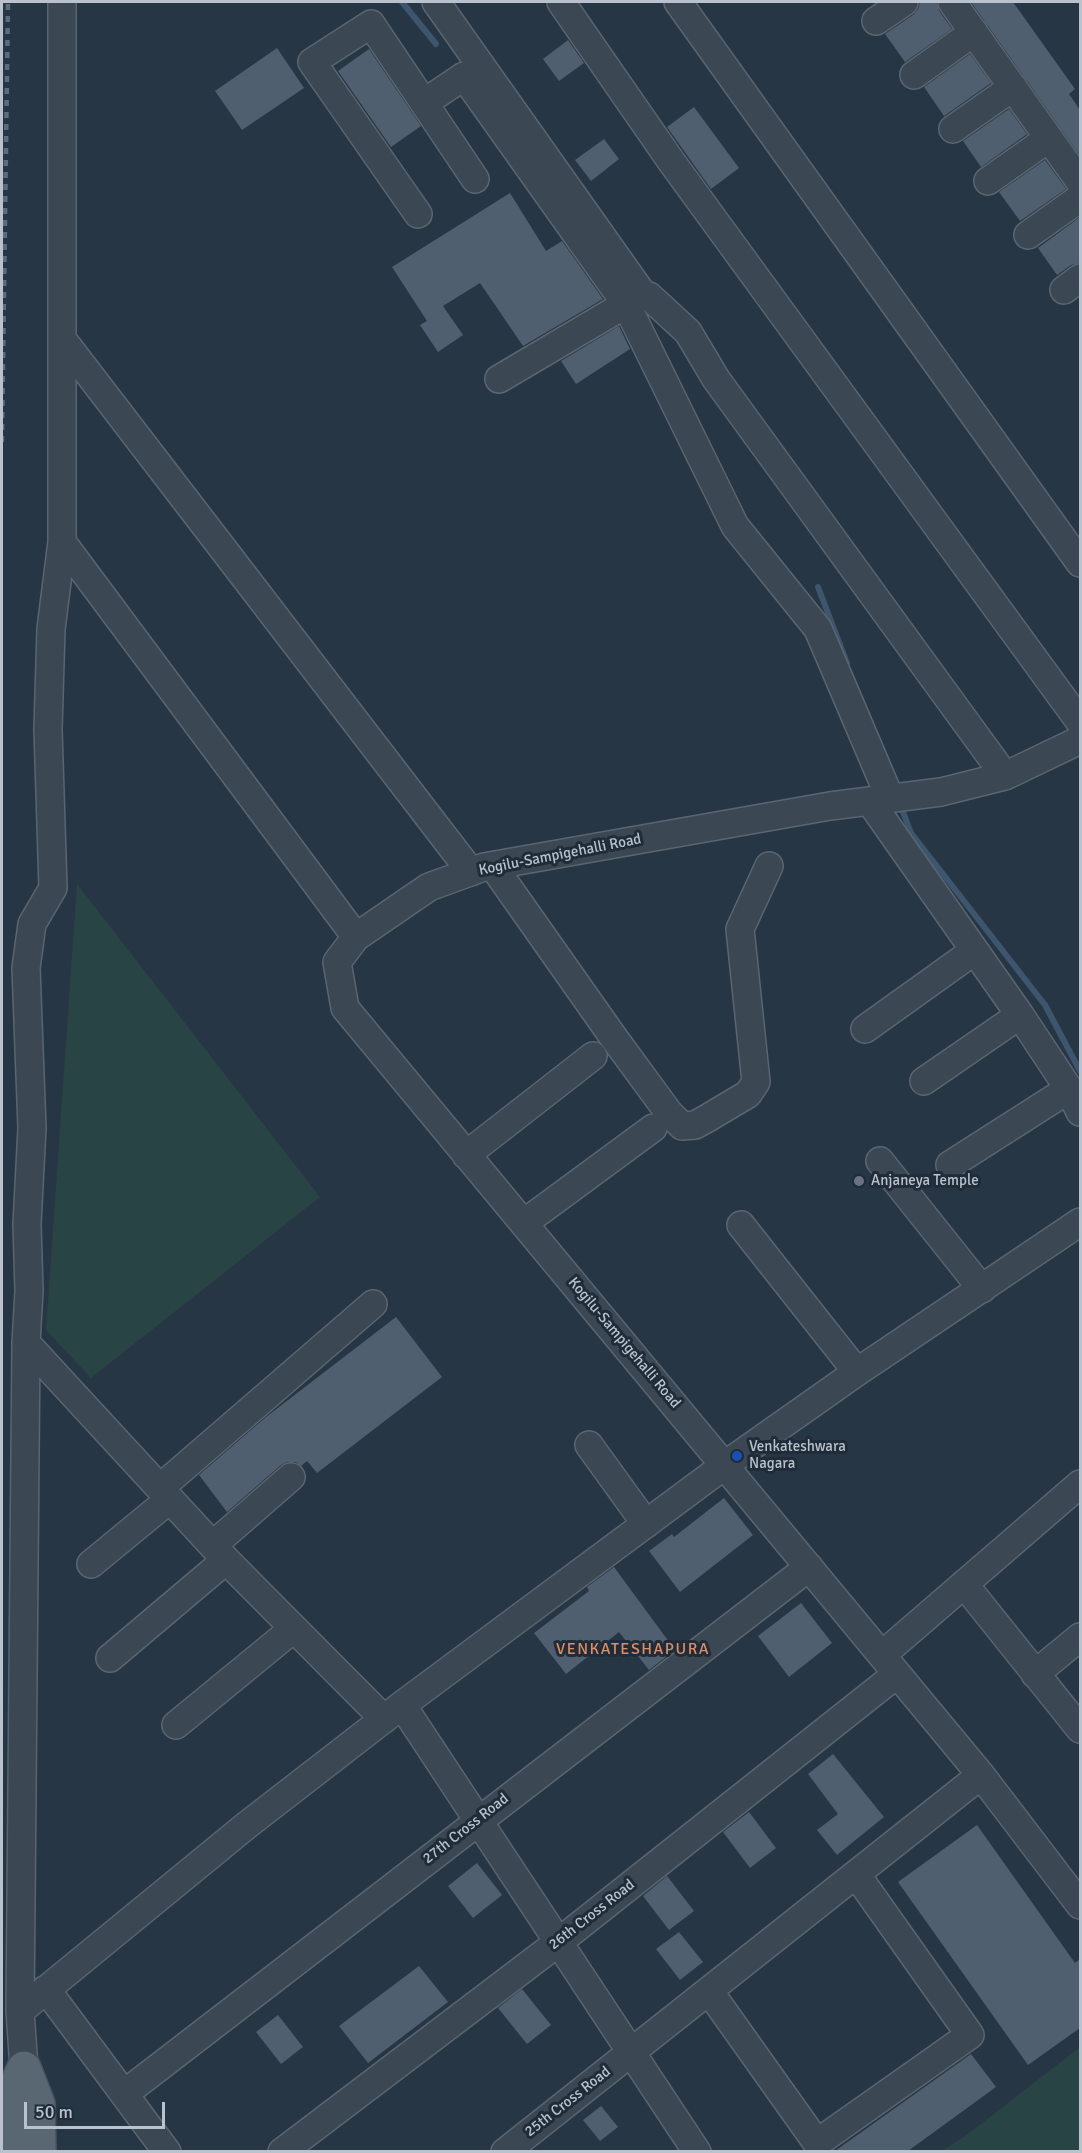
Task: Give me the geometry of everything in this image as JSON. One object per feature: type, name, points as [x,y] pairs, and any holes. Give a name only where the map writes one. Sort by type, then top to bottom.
[{"type":"main road","points":[[10,2151],[24,2102],[24,2068]]},
{"type":"main road","points":[[24,2102],[39,2151]]},
{"type":"street","points":[[24,2068],[20,2011],[26,1343],[29,1291],[27,1224],[33,1128],[26,968],[32,924],[53,888],[48,729],[51,629],[62,542],[62,2]]},
{"type":"street","points":[[436,2],[635,300],[735,526],[818,629],[890,799],[974,951],[1020,1015],[1075,1101],[950,1165]]},
{"type":"street","points":[[561,2],[671,161],[1080,722]]},
{"type":"street","points":[[678,2],[1080,563]]},
{"type":"street","points":[[876,21],[904,2]]},
{"type":"street","points":[[952,2],[1080,182]]},
{"type":"street","points":[[418,214],[312,62],[371,24],[475,179]]},
{"type":"street","points":[[914,75],[974,32]]},
{"type":"street","points":[[424,103],[464,76],[635,300]]},
{"type":"street","points":[[953,129],[1012,87]]},
{"type":"street","points":[[988,182],[1049,138]]},
{"type":"street","points":[[1028,235],[1080,198]]},
{"type":"street","points":[[499,379],[635,300],[648,296],[688,332],[716,379],[1005,776]]},
{"type":"street","points":[[62,339],[482,869],[614,1038],[669,1113],[682,1126],[695,1125],[723,1109],[748,1094],[756,1082],[740,929],[769,866]]},
{"type":"street","points":[[62,542],[356,937]]},
{"type":"street","name":"Kogilu-Sampigehalli Road","points":[[1080,740],[1005,776],[941,792],[831,806],[482,869],[429,887],[356,937],[337,962],[345,1008],[981,1775],[1080,1905]]},
{"type":"street","points":[[865,1029],[974,951]]},
{"type":"street","points":[[924,1081],[1020,1015]]},
{"type":"street","points":[[466,1155],[593,1056]]},
{"type":"street","points":[[524,1223],[653,1128]]},
{"type":"street","points":[[880,1161],[982,1288]]},
{"type":"street","points":[[20,2011],[247,1825],[393,1712],[725,1464],[1080,1222]]},
{"type":"street","points":[[741,1225],[857,1372]]},
{"type":"street","points":[[92,1564],[165,1493],[373,1305]]},
{"type":"street","points":[[26,1343],[293,1629],[393,1712],[478,1820],[560,1941],[631,2052],[687,2148]]},
{"type":"street","points":[[589,1445],[646,1524]]},
{"type":"street","points":[[110,1658],[220,1552],[291,1478]]},
{"type":"street","name":"26th Cross Road","points":[[282,2151],[560,1941],[890,1664],[964,1584],[1080,1484]]},
{"type":"street","name":"27th Cross Road","points":[[124,2094],[809,1567]]},
{"type":"street","points":[[964,1584],[1080,1729]]},
{"type":"street","points":[[176,1725],[293,1629]]},
{"type":"street","points":[[1035,1674],[1080,1637]]},
{"type":"street","name":"25th Cross Road","points":[[505,2151],[981,1775]]},
{"type":"street","points":[[709,1991],[817,2143],[970,2035],[856,1874]]},
{"type":"street","points":[[46,1989],[167,2151]]},
{"type":"green space","points":[[77,884],[320,1197],[91,1378],[46,1330]]},
{"type":"green space","points":[[1080,2047],[1080,2151],[942,2151],[968,2134]]},
{"type":"building","points":[[920,2],[937,2],[939,11],[952,29],[905,62],[885,34],[913,15]]},
{"type":"building","points":[[971,2],[1013,2],[1075,89],[1069,94],[1080,110],[1080,156]]},
{"type":"building","points":[[568,40],[584,63],[559,81],[543,59]]},
{"type":"building","points":[[277,48],[304,88],[242,130],[215,91]]},
{"type":"building","points":[[369,49],[421,126],[391,147],[338,71]]},
{"type":"building","points":[[970,54],[991,83],[944,116],[924,87]]},
{"type":"building","points":[[694,107],[739,168],[711,189],[667,127]]},
{"type":"building","points":[[1009,109],[1027,134],[981,167],[963,141]]},
{"type":"building","points":[[604,139],[619,159],[591,181],[575,160]]},
{"type":"building","points":[[1045,160],[1066,189],[1020,221],[999,192]]},
{"type":"building","points":[[510,193],[546,251],[562,241],[603,299],[523,346],[480,283],[443,306],[463,335],[438,352],[420,325],[427,321],[392,267]]},
{"type":"building","points":[[1080,217],[1080,263],[1071,265],[1057,275],[1038,248]]},
{"type":"building","points":[[619,326],[630,349],[576,384],[561,361]]},
{"type":"building","points":[[396,1317],[442,1377],[317,1473],[307,1461],[301,1466],[296,1462],[287,1462],[227,1512],[199,1475],[266,1417]]},
{"type":"building","points":[[724,1498],[753,1535],[680,1592],[649,1551],[672,1534],[674,1537]]},
{"type":"building","points":[[614,1567],[675,1650],[649,1670],[619,1632],[566,1674],[534,1633],[589,1591],[587,1587]]},
{"type":"building","points":[[801,1603],[832,1643],[789,1677],[758,1636]]},
{"type":"building","points":[[833,1754],[884,1817],[837,1855],[817,1830],[838,1814],[808,1774]]},
{"type":"building","points":[[749,1812],[776,1848],[750,1868],[723,1832]]},
{"type":"building","points":[[977,1825],[1075,1963],[1080,1959],[1080,2028],[1028,2065],[898,1882]]},
{"type":"building","points":[[477,1863],[502,1895],[473,1918],[448,1886]]},
{"type":"building","points":[[667,1876],[694,1911],[669,1930],[643,1896]]},
{"type":"building","points":[[679,1932],[703,1962],[680,1980],[656,1949]]},
{"type":"building","points":[[419,1966],[448,2002],[368,2063],[339,2026]]},
{"type":"building","points":[[522,1989],[551,2025],[527,2044],[498,2008]]},
{"type":"building","points":[[278,2015],[303,2047],[281,2064],[256,2032]]},
{"type":"building","points":[[971,2054],[996,2087],[908,2151],[835,2151]]},
{"type":"building","points":[[601,2106],[618,2127],[600,2141],[583,2120]]},
{"type":"waterway","points":[[402,2],[436,44]]},
{"type":"waterway","points":[[818,587],[847,663]]},
{"type":"waterway","points":[[900,804],[911,833],[1045,1005],[1080,1071]]},
{"type":"railway","points":[[2,442],[8,2]]},
{"type":"place","name":"Anjaneya Temple","points":[[859,1181]]},
{"type":"place","name":"Venkateshwara Nagara","points":[[737,1456]]},
{"type":"district","name":"VENKATESHAPURA","points":[[633,1650]]}]
